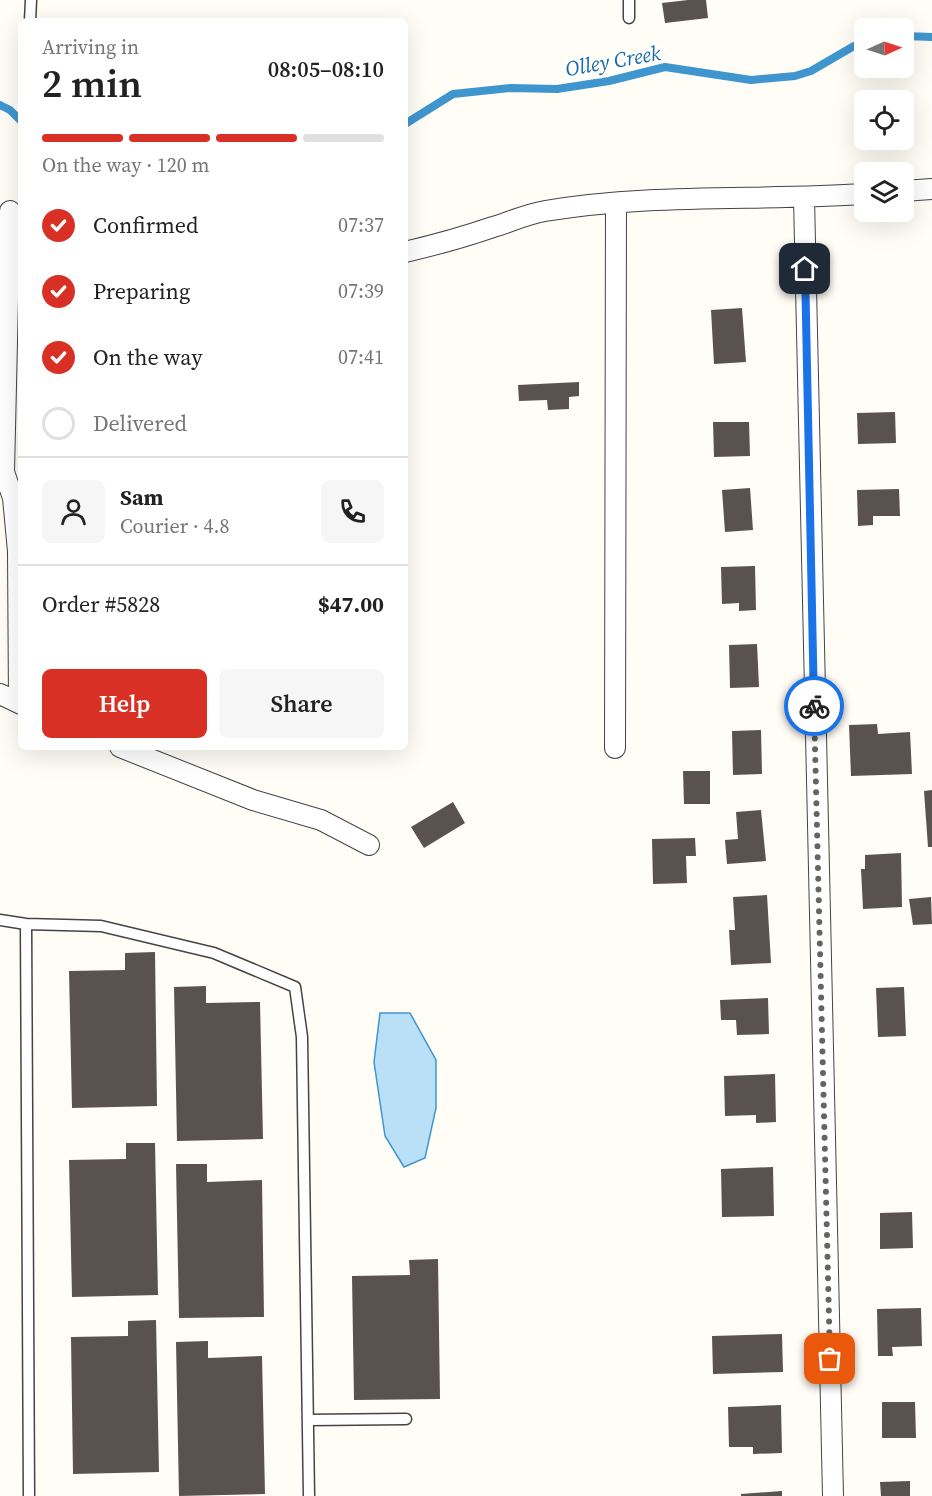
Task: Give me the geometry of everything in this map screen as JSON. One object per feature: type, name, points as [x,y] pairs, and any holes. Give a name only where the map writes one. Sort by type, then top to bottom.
[{"type":"street","points":[[914,190],[932,189]]},
{"type":"street","points":[[408,251],[449,242],[542,212],[616,202],[684,198],[804,198],[854,195]]},
{"type":"street","points":[[804,198],[833,1496]]},
{"type":"street","points":[[615,748],[616,202]]},
{"type":"street","points":[[10,211],[10,277],[2,472],[17,499],[18,551]]},
{"type":"street","points":[[0,694],[18,702]]},
{"type":"street","points":[[128,750],[253,800],[321,820],[369,845]]},
{"type":"lane","points":[[30,18],[31,0]]},
{"type":"lane","points":[[628,18],[629,0]]},
{"type":"lane","points":[[0,920],[26,924],[101,926],[214,952],[295,987],[302,1037],[309,1496]]},
{"type":"lane","points":[[26,924],[29,1496]]},
{"type":"lane","points":[[308,1420],[406,1419]]},
{"type":"water","points":[[380,1013],[410,1013],[436,1060],[436,1108],[425,1158],[404,1167],[385,1136],[374,1062]]},
{"type":"building","points":[[706,0],[708,18],[665,23],[662,3]]},
{"type":"building","points":[[742,308],[746,362],[714,364],[711,310]]},
{"type":"building","points":[[579,382],[579,396],[569,397],[569,409],[548,410],[547,400],[519,401],[518,385]]},
{"type":"building","points":[[895,412],[896,443],[858,444],[857,413]]},
{"type":"building","points":[[713,422],[749,422],[750,456],[714,457]]},
{"type":"building","points":[[750,488],[753,530],[725,532],[722,490]]},
{"type":"building","points":[[899,489],[900,516],[873,516],[873,525],[858,526],[857,490]]},
{"type":"building","points":[[755,566],[756,610],[739,611],[739,603],[722,604],[721,567]]},
{"type":"building","points":[[757,644],[759,687],[730,688],[729,645]]},
{"type":"building","points":[[877,724],[878,734],[910,732],[912,774],[851,776],[849,725]]},
{"type":"building","points":[[761,730],[762,774],[733,775],[732,731]]},
{"type":"building","points":[[683,771],[710,771],[710,804],[684,804]]},
{"type":"building","points":[[932,790],[932,847],[928,847],[924,791]]},
{"type":"building","points":[[453,802],[465,823],[424,848],[411,827]]},
{"type":"building","points":[[761,810],[766,861],[727,864],[725,840],[738,839],[736,812]]},
{"type":"building","points":[[695,838],[696,856],[686,856],[687,883],[653,884],[652,839]]},
{"type":"building","points":[[901,853],[902,907],[863,909],[861,869],[865,869],[865,855]]},
{"type":"building","points":[[767,895],[771,963],[731,965],[729,930],[735,930],[733,897]]},
{"type":"building","points":[[931,897],[932,924],[913,925],[909,899]]},
{"type":"building","points":[[155,952],[157,1106],[72,1108],[69,971],[125,970],[125,953]]},
{"type":"building","points":[[206,986],[206,1003],[260,1002],[263,1139],[177,1141],[174,987]]},
{"type":"building","points":[[904,987],[906,1036],[878,1037],[876,988]]},
{"type":"building","points":[[768,998],[769,1034],[737,1035],[736,1020],[721,1020],[720,1000]]},
{"type":"building","points":[[775,1074],[776,1122],[756,1123],[756,1115],[725,1116],[724,1076]]},
{"type":"building","points":[[126,1143],[155,1143],[158,1295],[72,1297],[69,1160],[126,1159]]},
{"type":"building","points":[[176,1164],[207,1164],[207,1182],[262,1180],[264,1317],[179,1318]]},
{"type":"building","points":[[773,1167],[774,1216],[722,1217],[721,1169]]},
{"type":"building","points":[[912,1212],[913,1248],[880,1249],[880,1213]]},
{"type":"building","points":[[438,1259],[440,1399],[354,1400],[352,1276],[410,1275],[409,1260]]},
{"type":"building","points":[[921,1308],[922,1346],[892,1347],[893,1356],[878,1356],[877,1309]]},
{"type":"building","points":[[156,1320],[159,1472],[73,1474],[71,1337],[128,1336],[128,1321]]},
{"type":"building","points":[[782,1334],[783,1372],[713,1374],[712,1336]]},
{"type":"building","points":[[208,1341],[208,1358],[262,1356],[265,1494],[179,1496],[176,1342]]},
{"type":"building","points":[[882,1402],[915,1402],[916,1438],[882,1438]]},
{"type":"building","points":[[781,1405],[782,1453],[753,1454],[753,1447],[729,1447],[728,1407]]},
{"type":"building","points":[[910,1481],[910,1496],[881,1496],[880,1482]]},
{"type":"building","points":[[782,1491],[782,1496],[741,1496],[741,1494]]},
{"type":"waterway","name":"Olley Creek","points":[[914,36],[932,37]]},
{"type":"waterway","name":"Olley Creek","points":[[408,122],[453,94],[511,88],[557,89],[609,81],[665,67],[751,80],[795,76],[811,71],[854,46]]},
{"type":"waterway","name":"Olley Creek","points":[[0,105],[10,110],[18,118]]},
{"type":"way so far","points":[[814,706],[830,1359]]},
{"type":"route","points":[[805,269],[814,706]]}]
